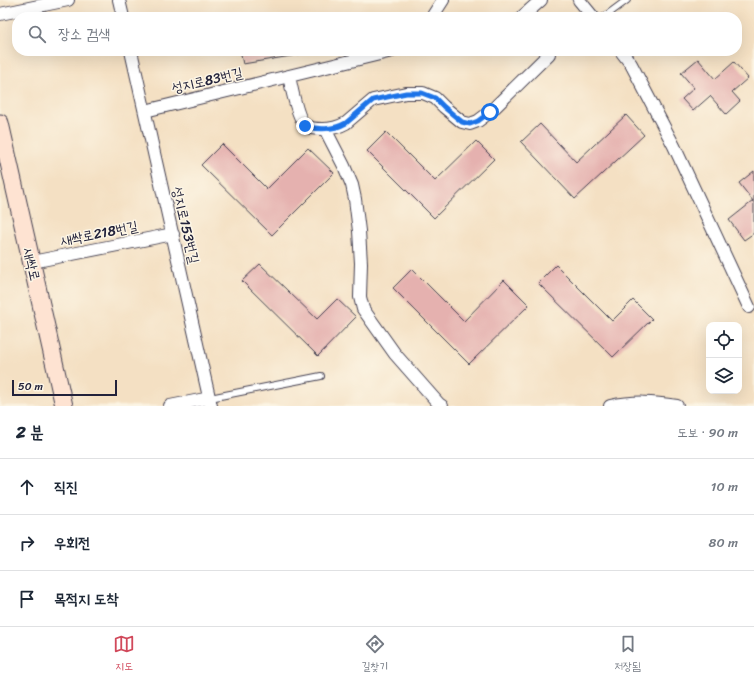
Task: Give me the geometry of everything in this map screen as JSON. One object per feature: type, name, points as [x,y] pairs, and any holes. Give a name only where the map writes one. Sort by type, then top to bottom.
[{"type":"main road","name":"새싹로","points":[[0,123],[64,406]]},
{"type":"street","points":[[0,14],[68,0]]},
{"type":"street","points":[[119,0],[122,12]]},
{"type":"street","points":[[435,12],[443,0]]},
{"type":"street","points":[[528,12],[541,0]]},
{"type":"street","points":[[579,0],[589,12]]},
{"type":"street","name":"성지로153번길","points":[[132,56],[211,402]]},
{"type":"street","name":"성지로83번길","points":[[145,110],[371,56]]},
{"type":"street","points":[[289,76],[298,114],[305,126],[325,129],[341,126],[373,100],[406,93],[422,93],[435,98],[462,122],[470,124],[478,121],[490,112],[547,56]]},
{"type":"street","points":[[625,56],[631,64],[674,146],[751,305]]},
{"type":"street","points":[[325,129],[344,166],[352,185],[355,199],[359,231],[360,296],[363,309],[395,354],[442,406]]},
{"type":"street","name":"새싹로218번길","points":[[32,262],[173,234]]},
{"type":"street","points":[[170,406],[211,402]]},
{"type":"street","points":[[610,406],[640,402],[677,406]]},
{"type":"lane","points":[[611,12],[627,0]]},
{"type":"lane","points":[[211,402],[322,376]]},
{"type":"building","points":[[241,56],[291,56],[243,64]]},
{"type":"building","points":[[698,59],[715,79],[734,62],[748,78],[732,92],[740,101],[726,114],[710,96],[693,111],[682,99],[694,88],[681,73]]},
{"type":"building","points":[[626,115],[644,135],[575,199],[521,142],[540,124],[576,162]]},
{"type":"building","points":[[386,132],[435,181],[476,141],[494,159],[434,218],[367,151]]},
{"type":"building","points":[[222,144],[267,189],[308,148],[334,173],[272,235],[201,165]]},
{"type":"building","points":[[754,171],[754,233],[744,240],[729,220],[753,201],[739,183]]},
{"type":"building","points":[[260,264],[317,319],[337,299],[356,317],[318,356],[242,281]]},
{"type":"building","points":[[556,265],[612,321],[633,300],[652,319],[613,357],[538,283]]},
{"type":"building","points":[[412,269],[464,321],[504,280],[529,305],[469,364],[393,288]]},
{"type":"route","points":[[305,126],[325,129],[341,126],[373,100],[406,93],[422,93],[435,98],[462,122],[470,124],[478,121],[490,112]]}]
